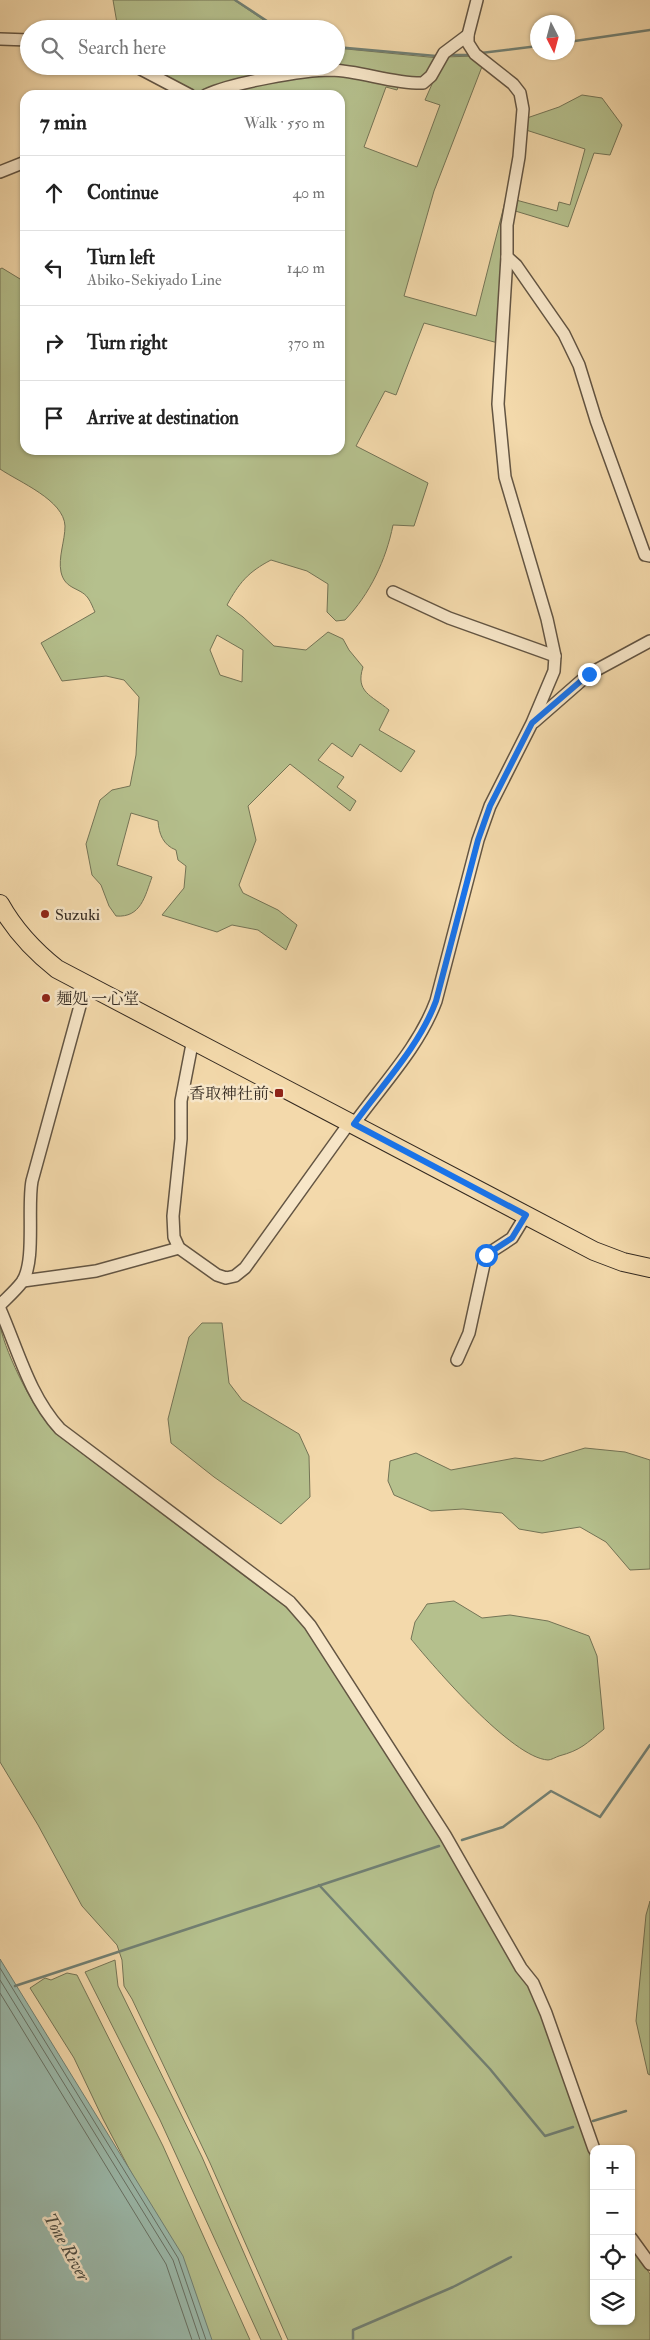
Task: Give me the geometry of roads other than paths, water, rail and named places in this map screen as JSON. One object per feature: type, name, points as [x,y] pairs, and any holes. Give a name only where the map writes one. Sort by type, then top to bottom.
[{"type":"main road","points":[[0,904],[18,932],[42,958],[57,969],[594,1251],[623,1262],[650,1268]]},
{"type":"street","points":[[193,1039],[181,1101],[180,1139],[173,1216],[174,1237],[179,1248],[217,1275],[226,1278],[235,1276],[245,1268],[352,1123],[420,1035],[430,1018],[478,840],[490,806],[551,681],[555,656],[547,619],[508,484],[501,444],[498,404],[505,267],[508,256],[507,225],[519,157],[523,110],[520,93],[516,88],[475,54],[468,43],[477,0]]},
{"type":"street","points":[[345,72],[423,83],[431,76],[444,53],[468,36]]},
{"type":"street","points":[[0,39],[20,40]]},
{"type":"street","points":[[152,75],[181,90]]},
{"type":"street","points":[[222,90],[238,85],[294,75]]},
{"type":"street","points":[[0,172],[20,164]]},
{"type":"street","points":[[508,256],[564,334],[572,349],[645,554],[650,556]]},
{"type":"street","points":[[393,592],[448,618],[555,656]]},
{"type":"street","points":[[532,723],[589,674],[650,641]]},
{"type":"street","points":[[0,1305],[23,1281],[28,1268],[29,1197],[32,1180],[86,984]]},
{"type":"street","points":[[457,1360],[468,1333],[486,1255],[512,1238],[526,1215]]},
{"type":"street","points":[[23,1281],[96,1271],[179,1248]]},
{"type":"street","points":[[0,1309],[26,1374],[48,1416],[60,1428],[290,1602],[310,1625],[445,1835],[521,1968],[533,1983],[549,2021],[593,2145]]},
{"type":"street","points":[[635,2243],[650,2264]]},
{"type":"water","name":"Tone River","points":[[0,1959],[183,2256],[212,2340],[0,2340]]},
{"type":"waterway","points":[[235,0],[265,20]]},
{"type":"waterway","points":[[575,41],[650,30]]},
{"type":"waterway","points":[[481,53],[530,47]]},
{"type":"waterway","points":[[345,48],[436,56]]},
{"type":"waterway","points":[[449,55],[470,55]]},
{"type":"waterway","points":[[462,1840],[503,1827],[551,1791],[600,1817],[650,1745]]},
{"type":"waterway","points":[[15,1986],[439,1846]]},
{"type":"waterway","points":[[319,1885],[490,2069],[545,2136],[573,2127]]},
{"type":"waterway","points":[[593,2121],[626,2111]]},
{"type":"waterway","points":[[353,2340],[353,2330],[453,2287],[511,2257]]},
{"type":"place","name":"Suzuki","points":[[45,914]]},
{"type":"place","name":"麺処 一心堂","points":[[46,998]]},
{"type":"place","name":"香取神社前","points":[[279,1093]]}]
